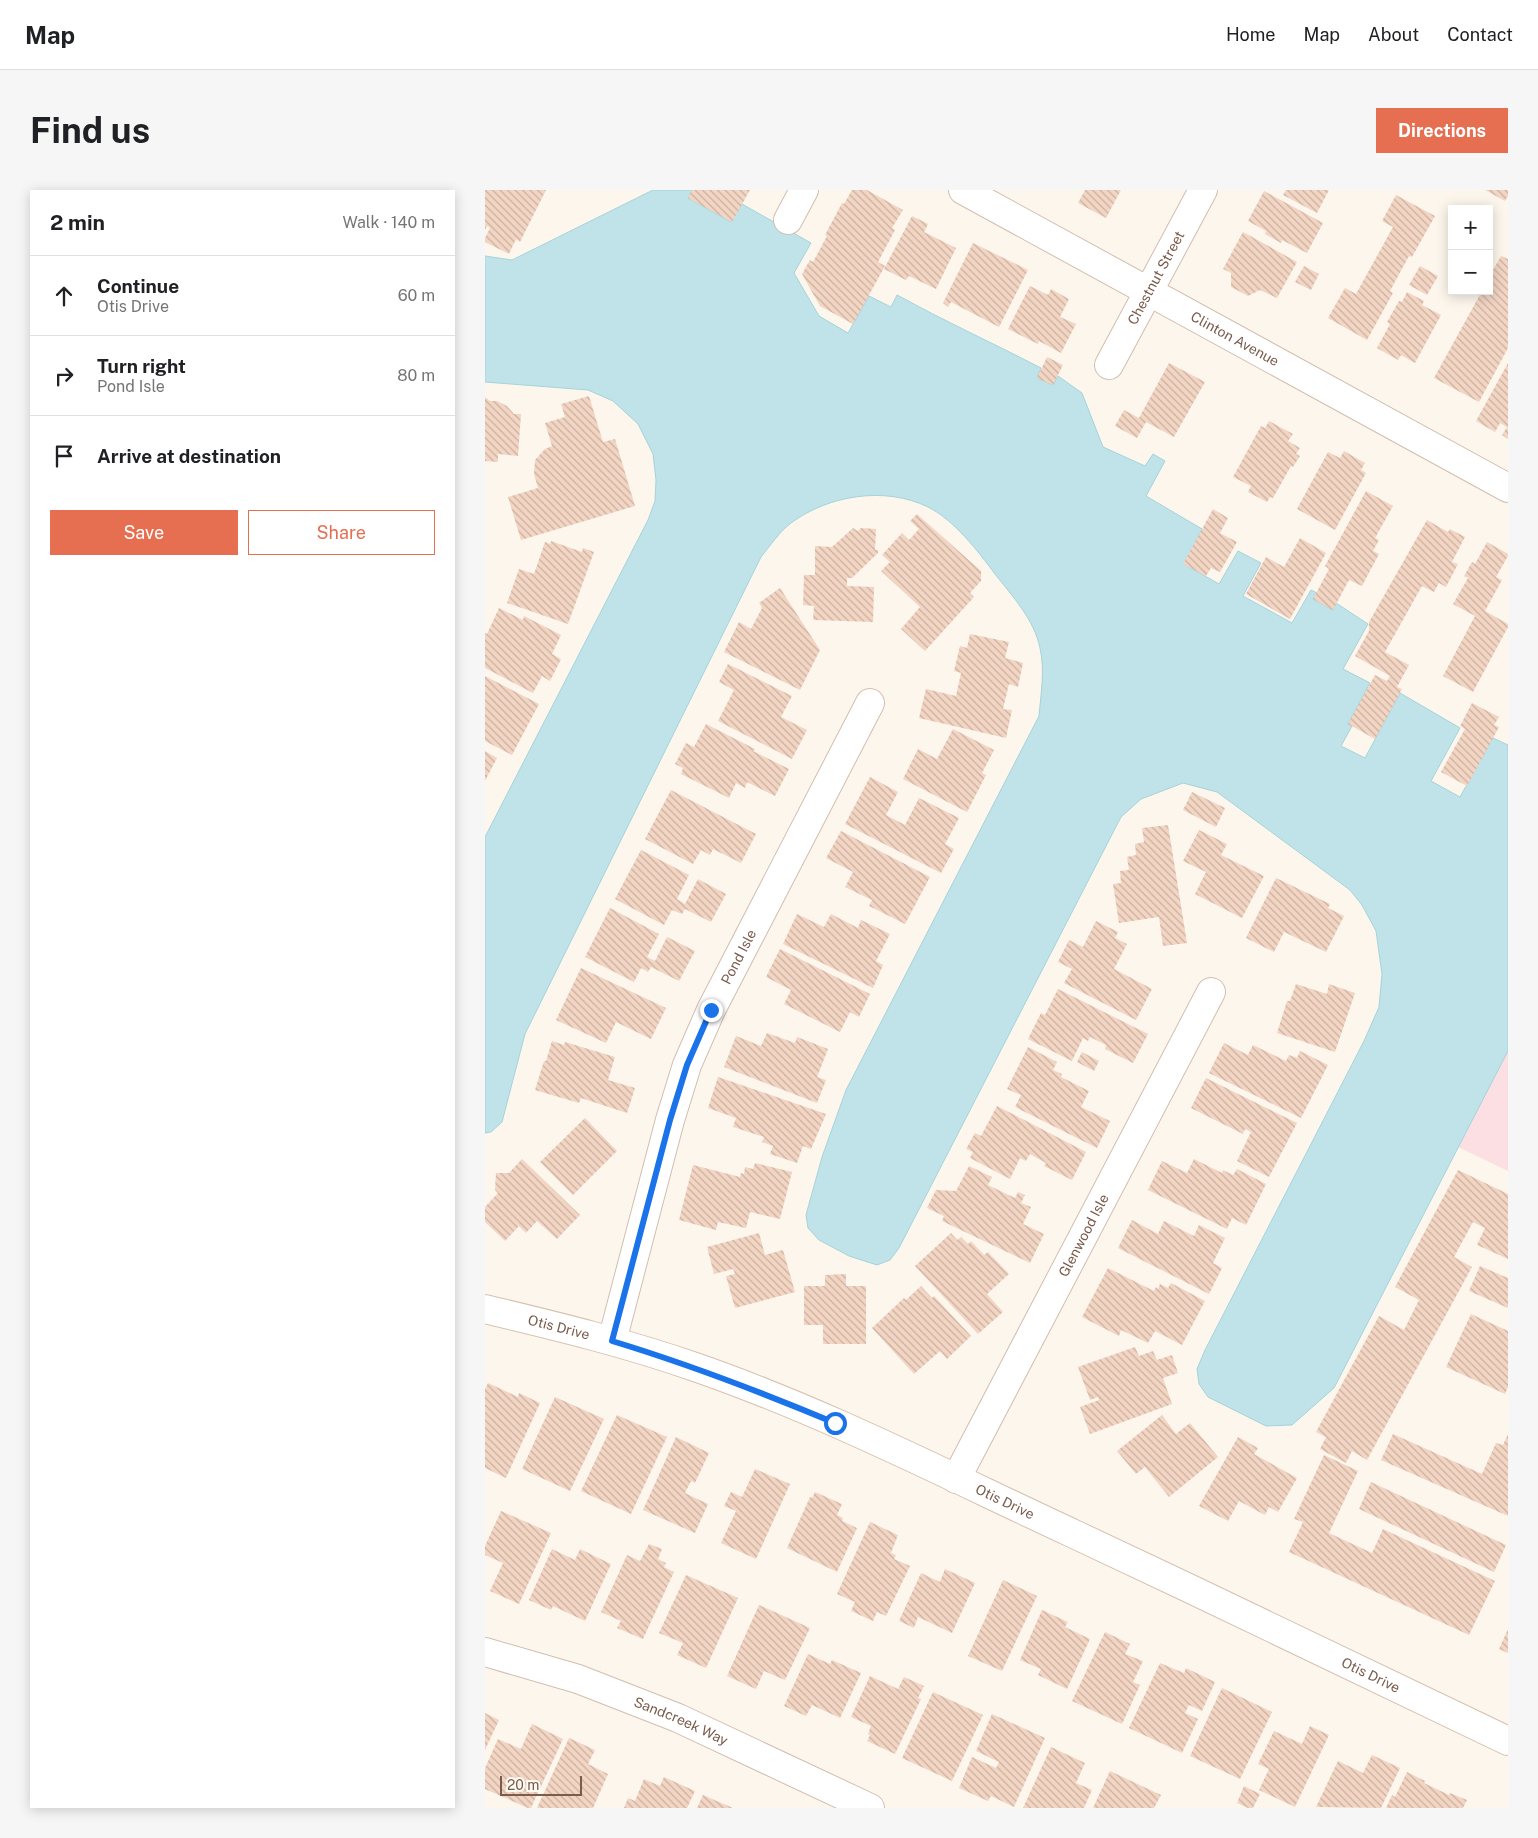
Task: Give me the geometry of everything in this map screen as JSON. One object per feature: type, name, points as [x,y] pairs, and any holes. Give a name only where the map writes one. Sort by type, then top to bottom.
[{"type":"street","points":[[788,220],[804,190]]},
{"type":"street","name":"Clinton Avenue","points":[[963,190],[1508,488]]},
{"type":"street","name":"Chestnut Street","points":[[1109,365],[1203,190]]},
{"type":"street","name":"Pond Isle","points":[[612,1341],[670,1120],[687,1065],[711,1010],[870,703]]},
{"type":"street","name":"Glenwood Isle","points":[[956,1479],[1211,992]]},
{"type":"street","name":"Otis Drive","points":[[485,1309],[612,1341],[696,1367],[784,1401],[956,1479],[1315,1647],[1508,1740]]},
{"type":"street","name":"Sandcreek Way","points":[[485,1652],[578,1679],[678,1718],[869,1808]]},
{"type":"shaded area","points":[[1508,1051],[1508,1171],[1458,1147]]},
{"type":"water","points":[[653,190],[692,190],[688,198],[731,222],[742,204],[811,243],[794,273],[819,316],[848,333],[869,296],[891,307],[897,295],[1041,368],[1037,378],[1053,385],[1058,376],[1082,393],[1103,447],[1145,466],[1153,454],[1165,461],[1146,496],[1202,529],[1184,564],[1219,584],[1238,551],[1261,563],[1243,596],[1292,623],[1311,590],[1317,593],[1313,599],[1333,610],[1336,603],[1368,624],[1343,669],[1370,683],[1348,724],[1352,726],[1341,746],[1365,758],[1400,693],[1460,728],[1431,781],[1460,797],[1493,738],[1508,745],[1508,1051],[1334,1388],[1292,1425],[1266,1426],[1208,1397],[1199,1384],[1197,1369],[1364,1041],[1379,1007],[1382,974],[1376,931],[1362,905],[1350,890],[1217,792],[1183,783],[1141,799],[1121,817],[899,1248],[890,1260],[877,1265],[849,1256],[819,1240],[808,1228],[806,1215],[822,1157],[846,1090],[1039,716],[1042,665],[1040,648],[1033,627],[1015,599],[965,537],[947,520],[928,507],[894,497],[876,495],[840,500],[806,513],[791,523],[779,534],[761,557],[525,1034],[502,1122],[491,1132],[485,1133],[485,837],[648,520],[655,501],[656,480],[653,454],[638,424],[613,401],[588,390],[485,382],[485,256],[512,260]]},
{"type":"building","points":[[485,190],[546,190],[520,242],[516,239],[509,254],[485,242],[490,228],[487,226],[485,230]]},
{"type":"building","points":[[692,190],[750,190],[732,222],[688,198]]},
{"type":"building","points":[[852,190],[867,190],[903,210],[892,228],[895,230],[878,262],[885,266],[853,324],[820,306],[802,274],[810,260],[813,262],[842,203],[844,204]]},
{"type":"building","points":[[1085,190],[1121,190],[1106,218],[1078,203]]},
{"type":"building","points":[[1286,190],[1329,190],[1317,213],[1283,195]]},
{"type":"building","points":[[1485,190],[1508,190],[1508,196],[1505,201]]},
{"type":"building","points":[[1264,191],[1323,223],[1307,253],[1282,240],[1281,243],[1265,234],[1266,231],[1248,221]]},
{"type":"building","points":[[1396,195],[1435,216],[1412,257],[1409,256],[1390,291],[1393,293],[1367,340],[1328,318],[1345,288],[1356,294],[1393,227],[1382,221]]},
{"type":"building","points":[[912,216],[928,224],[924,232],[956,248],[936,289],[909,276],[906,280],[884,269]]},
{"type":"building","points":[[1243,232],[1297,262],[1277,298],[1260,290],[1248,296],[1231,287],[1231,273],[1223,269]]},
{"type":"building","points":[[973,243],[1028,270],[999,327],[951,302],[948,307],[943,303]]},
{"type":"building","points":[[1501,256],[1508,259],[1508,348],[1479,402],[1434,378],[1480,295],[1493,295],[1493,270]]},
{"type":"building","points":[[1304,266],[1319,274],[1311,290],[1295,282]]},
{"type":"building","points":[[1420,266],[1438,276],[1427,295],[1409,285]]},
{"type":"building","points":[[1030,286],[1048,295],[1051,289],[1069,299],[1060,317],[1076,324],[1061,353],[1039,341],[1038,344],[1008,329]]},
{"type":"building","points":[[1407,292],[1424,301],[1422,305],[1441,315],[1415,363],[1401,355],[1398,360],[1377,348],[1390,324],[1387,322],[1399,301],[1402,302]]},
{"type":"building","points":[[1047,357],[1063,365],[1053,385],[1037,378]]},
{"type":"building","points":[[1169,363],[1205,382],[1174,437],[1146,422],[1137,438],[1115,426],[1124,410],[1139,418]]},
{"type":"building","points":[[1508,363],[1508,439],[1502,435],[1507,427],[1500,423],[1495,432],[1476,421]]},
{"type":"building","points":[[589,396],[603,442],[615,439],[635,506],[521,540],[508,497],[538,488],[534,474],[535,460],[545,449],[552,446],[545,423],[565,417],[561,404]]},
{"type":"building","points":[[485,397],[490,401],[497,401],[507,406],[514,414],[521,414],[518,456],[498,454],[498,462],[485,461]]},
{"type":"building","points":[[1269,421],[1293,434],[1288,441],[1300,448],[1296,454],[1300,456],[1293,467],[1291,466],[1273,498],[1270,497],[1267,502],[1248,492],[1251,486],[1233,477],[1261,426],[1265,428]]},
{"type":"building","points":[[1344,451],[1365,463],[1361,470],[1366,473],[1335,530],[1297,509],[1328,452],[1340,458]]},
{"type":"building","points":[[1366,491],[1393,506],[1375,538],[1379,540],[1373,551],[1379,554],[1362,586],[1349,580],[1333,610],[1313,599],[1329,569],[1325,566]]},
{"type":"building","points":[[1213,509],[1228,518],[1220,533],[1237,542],[1220,572],[1211,568],[1206,576],[1183,564]]},
{"type":"building","points":[[917,514],[981,571],[981,581],[970,593],[974,597],[925,651],[901,629],[920,607],[881,571],[890,562],[882,555],[902,533],[909,540],[919,529],[910,521]]},
{"type":"building","points":[[1427,520],[1448,532],[1450,529],[1465,537],[1452,562],[1458,564],[1446,587],[1439,583],[1434,592],[1422,586],[1385,652],[1409,665],[1397,687],[1402,689],[1375,739],[1348,724],[1375,675],[1387,681],[1390,676],[1355,656],[1369,631],[1369,622]]},
{"type":"building","points":[[853,528],[858,531],[861,528],[876,529],[875,550],[878,550],[878,553],[852,578],[847,578],[847,586],[874,587],[873,622],[813,620],[814,606],[803,605],[804,575],[815,575],[815,546],[832,547]]},
{"type":"building","points":[[1300,538],[1326,553],[1290,619],[1246,594],[1266,557],[1284,567]]},
{"type":"building","points":[[551,541],[582,552],[583,548],[594,552],[568,624],[507,603],[519,569],[534,574],[545,542],[550,544]]},
{"type":"building","points":[[1487,542],[1508,554],[1508,556],[1496,577],[1502,580],[1485,611],[1508,624],[1508,627],[1473,692],[1443,676],[1475,616],[1453,604],[1468,578],[1464,576],[1472,562],[1475,564]]},
{"type":"building","points":[[780,588],[820,650],[800,690],[724,652],[739,622],[751,629],[762,608],[759,603]]},
{"type":"building","points":[[499,608],[523,620],[524,616],[561,635],[552,654],[561,659],[550,681],[542,676],[533,693],[485,668],[485,633],[487,634]]},
{"type":"building","points":[[970,634],[1009,642],[1005,658],[1023,663],[1018,687],[1009,684],[1003,709],[1012,710],[1006,738],[919,718],[926,689],[956,696],[961,673],[954,671],[960,646],[967,648]]},
{"type":"building","points":[[728,664],[792,696],[781,717],[807,730],[792,759],[718,721],[734,690],[719,682]]},
{"type":"building","points":[[485,676],[539,704],[512,755],[485,741]]},
{"type":"building","points":[[1472,703],[1499,717],[1494,725],[1499,727],[1467,786],[1441,772],[1465,729],[1460,726]]},
{"type":"building","points":[[706,724],[789,769],[775,796],[747,782],[745,788],[736,783],[729,798],[681,774],[683,768],[675,764],[686,743],[694,747]]},
{"type":"building","points":[[953,729],[994,750],[982,773],[986,775],[967,812],[903,779],[918,749],[937,759]]},
{"type":"building","points":[[485,751],[497,758],[485,781]]},
{"type":"building","points":[[870,777],[898,792],[886,815],[905,825],[919,798],[959,818],[945,844],[954,849],[941,873],[845,824]]},
{"type":"building","points":[[671,790],[756,834],[741,863],[713,849],[710,855],[701,850],[693,864],[645,839]]},
{"type":"building","points":[[1192,792],[1225,808],[1216,827],[1183,810]]},
{"type":"building","points":[[1168,825],[1187,943],[1163,946],[1159,917],[1119,923],[1113,884],[1121,883],[1120,871],[1129,870],[1127,857],[1136,855],[1135,844],[1144,842],[1142,828]]},
{"type":"building","points":[[1199,830],[1227,844],[1221,855],[1264,876],[1242,918],[1195,894],[1206,872],[1183,861]]},
{"type":"building","points":[[841,831],[930,877],[905,924],[869,906],[872,900],[845,887],[853,872],[826,858]]},
{"type":"building","points":[[641,850],[689,875],[677,899],[685,904],[698,879],[726,894],[711,922],[685,909],[682,914],[672,910],[664,925],[615,899]]},
{"type":"building","points":[[1276,878],[1330,904],[1328,908],[1344,916],[1326,952],[1284,932],[1274,952],[1246,938]]},
{"type":"building","points":[[610,908],[659,934],[647,957],[655,961],[667,937],[695,951],[679,981],[651,967],[648,972],[641,968],[634,982],[585,957]]},
{"type":"building","points":[[797,914],[824,927],[831,914],[858,928],[861,920],[890,934],[876,961],[883,965],[873,988],[783,944]]},
{"type":"building","points":[[1096,921],[1118,932],[1115,938],[1127,944],[1114,969],[1152,989],[1136,1020],[1064,983],[1072,969],[1058,962],[1069,940],[1083,947]]},
{"type":"building","points":[[780,949],[870,994],[859,1017],[850,1012],[840,1032],[784,1004],[791,990],[766,977]]},
{"type":"building","points":[[581,968],[666,1008],[651,1039],[616,1022],[606,1043],[556,1020]]},
{"type":"building","points":[[1296,984],[1327,994],[1329,984],[1355,993],[1335,1052],[1277,1033],[1287,1001],[1290,1001]]},
{"type":"building","points":[[1058,989],[1148,1034],[1133,1063],[1105,1049],[1106,1045],[1090,1037],[1088,1041],[1083,1038],[1072,1061],[1028,1039],[1041,1013],[1045,1015]]},
{"type":"building","points":[[767,1033],[795,1043],[797,1037],[828,1049],[817,1077],[826,1080],[817,1103],[724,1067],[736,1036],[761,1046]]},
{"type":"building","points":[[552,1041],[564,1045],[565,1042],[615,1057],[608,1080],[635,1088],[627,1113],[581,1098],[579,1103],[535,1090]]},
{"type":"building","points":[[1224,1043],[1248,1055],[1253,1045],[1286,1061],[1289,1055],[1297,1058],[1300,1051],[1328,1065],[1301,1118],[1209,1073]]},
{"type":"building","points":[[1028,1047],[1057,1062],[1053,1070],[1062,1074],[1061,1077],[1089,1091],[1081,1107],[1110,1121],[1097,1148],[1015,1107],[1021,1095],[1007,1089]]},
{"type":"building","points":[[1082,1052],[1099,1061],[1094,1071],[1077,1062]]},
{"type":"building","points":[[718,1077],[826,1114],[811,1149],[803,1146],[797,1163],[770,1154],[773,1146],[762,1142],[764,1137],[733,1127],[736,1118],[708,1108]]},
{"type":"building","points":[[1206,1078],[1297,1123],[1269,1177],[1237,1161],[1251,1132],[1245,1129],[1243,1134],[1191,1108]]},
{"type":"building","points":[[997,1106],[1086,1152],[1072,1180],[1044,1166],[1046,1163],[1030,1154],[1026,1161],[1020,1158],[1010,1179],[970,1158],[973,1152],[966,1149],[975,1133],[981,1136]]},
{"type":"building","points":[[585,1118],[617,1151],[573,1195],[540,1162]]},
{"type":"building","points":[[522,1159],[580,1215],[557,1239],[537,1221],[526,1233],[519,1226],[505,1241],[485,1222],[485,1207],[498,1193],[495,1190],[496,1173],[509,1173]]},
{"type":"building","points":[[1194,1159],[1222,1173],[1223,1170],[1233,1175],[1237,1169],[1266,1184],[1246,1225],[1232,1218],[1227,1229],[1148,1190],[1162,1161],[1187,1173]]},
{"type":"building","points":[[755,1163],[792,1172],[780,1219],[750,1212],[746,1228],[718,1222],[716,1230],[679,1220],[693,1165],[740,1177],[741,1173],[744,1174],[745,1167],[753,1169]]},
{"type":"building","points":[[969,1166],[992,1177],[988,1185],[1015,1198],[1018,1192],[1025,1195],[1021,1203],[1031,1207],[1023,1224],[1044,1234],[1030,1263],[942,1221],[944,1216],[927,1208],[936,1190],[956,1191]]},
{"type":"building","points":[[1458,1170],[1508,1194],[1508,1259],[1477,1245],[1485,1228],[1473,1222],[1454,1257],[1472,1267],[1367,1460],[1352,1451],[1346,1463],[1320,1449],[1326,1437],[1316,1432],[1379,1316],[1404,1330],[1419,1300],[1395,1287]]},
{"type":"building","points":[[1132,1220],[1158,1234],[1164,1221],[1194,1236],[1199,1225],[1225,1238],[1213,1263],[1222,1268],[1209,1294],[1118,1248]]},
{"type":"building","points":[[759,1233],[765,1255],[783,1250],[795,1292],[735,1308],[726,1276],[735,1274],[733,1269],[714,1274],[707,1247]]},
{"type":"building","points":[[951,1233],[957,1240],[961,1237],[968,1244],[971,1241],[984,1255],[988,1252],[1009,1274],[987,1294],[1003,1312],[978,1334],[915,1266]]},
{"type":"building","points":[[1480,1266],[1508,1278],[1508,1308],[1469,1291]]},
{"type":"building","points":[[1108,1268],[1154,1291],[1156,1287],[1158,1289],[1160,1284],[1168,1288],[1171,1283],[1205,1301],[1182,1345],[1155,1331],[1148,1343],[1121,1330],[1119,1336],[1082,1317]]},
{"type":"building","points":[[846,1274],[846,1286],[866,1286],[866,1344],[823,1344],[823,1325],[804,1325],[804,1286],[825,1286],[825,1275]]},
{"type":"building","points":[[921,1286],[932,1298],[934,1296],[971,1336],[947,1359],[940,1351],[914,1374],[872,1328],[904,1298],[906,1300]]},
{"type":"building","points":[[1471,1314],[1508,1331],[1508,1387],[1505,1394],[1446,1367]]},
{"type":"building","points":[[1135,1347],[1139,1356],[1153,1351],[1157,1360],[1172,1355],[1178,1373],[1163,1378],[1172,1404],[1090,1434],[1080,1407],[1099,1400],[1098,1397],[1090,1400],[1078,1367]]},
{"type":"building","points":[[488,1383],[518,1397],[519,1393],[540,1403],[506,1478],[485,1468],[485,1389]]},
{"type":"building","points":[[555,1397],[604,1419],[570,1491],[522,1469]]},
{"type":"building","points":[[617,1415],[667,1437],[631,1514],[581,1491]]},
{"type":"building","points":[[1162,1415],[1176,1434],[1190,1423],[1218,1457],[1169,1497],[1145,1467],[1136,1474],[1117,1451]]},
{"type":"building","points":[[1393,1434],[1482,1474],[1496,1443],[1503,1445],[1508,1434],[1508,1516],[1381,1460]]},
{"type":"building","points":[[676,1437],[709,1453],[695,1483],[691,1481],[685,1493],[708,1504],[695,1533],[643,1510]]},
{"type":"building","points":[[1238,1437],[1258,1448],[1254,1454],[1297,1478],[1278,1512],[1269,1507],[1265,1515],[1239,1501],[1228,1521],[1199,1506]]},
{"type":"building","points":[[1324,1455],[1358,1471],[1329,1533],[1372,1553],[1383,1529],[1495,1581],[1469,1635],[1289,1552],[1303,1522],[1294,1519]]},
{"type":"building","points":[[755,1469],[790,1484],[756,1559],[721,1543],[736,1511],[724,1506],[731,1492],[742,1497]]},
{"type":"building","points":[[1371,1482],[1506,1545],[1494,1572],[1359,1509]]},
{"type":"building","points":[[815,1492],[842,1504],[837,1515],[843,1518],[842,1521],[857,1528],[837,1572],[787,1548],[810,1497],[812,1498]]},
{"type":"building","points":[[501,1511],[551,1533],[519,1604],[490,1591],[503,1563],[485,1555],[485,1546]]},
{"type":"building","points":[[870,1522],[898,1535],[891,1553],[896,1555],[894,1559],[910,1566],[886,1616],[877,1612],[873,1621],[851,1611],[855,1602],[837,1594]]},
{"type":"building","points":[[649,1544],[662,1549],[658,1559],[666,1563],[664,1567],[674,1572],[643,1639],[617,1628],[621,1621],[601,1612],[627,1555],[640,1561]]},
{"type":"building","points":[[552,1549],[575,1560],[580,1549],[611,1564],[585,1621],[553,1606],[551,1610],[529,1600]]},
{"type":"building","points":[[945,1569],[975,1583],[952,1633],[918,1617],[914,1628],[899,1621],[921,1573],[940,1582]]},
{"type":"building","points":[[686,1575],[738,1598],[706,1668],[677,1655],[683,1643],[659,1633]]},
{"type":"building","points":[[1003,1580],[1037,1596],[1002,1671],[968,1656]]},
{"type":"building","points":[[759,1605],[810,1628],[785,1680],[764,1671],[756,1689],[727,1676]]},
{"type":"building","points":[[1042,1610],[1068,1622],[1065,1627],[1090,1639],[1067,1689],[1038,1675],[1041,1669],[1020,1660]]},
{"type":"building","points":[[1508,1629],[1508,1653],[1499,1649]]},
{"type":"building","points":[[1105,1632],[1130,1644],[1125,1654],[1143,1661],[1133,1682],[1140,1685],[1122,1724],[1072,1701]]},
{"type":"building","points":[[808,1654],[830,1664],[832,1660],[861,1673],[840,1718],[812,1705],[806,1716],[784,1706]]},
{"type":"building","points":[[1160,1663],[1184,1673],[1186,1668],[1215,1682],[1202,1711],[1189,1705],[1185,1713],[1198,1719],[1182,1753],[1129,1728]]},
{"type":"building","points":[[870,1676],[898,1689],[904,1677],[924,1686],[918,1698],[921,1699],[895,1754],[867,1741],[871,1726],[851,1717]]},
{"type":"building","points":[[1222,1688],[1272,1712],[1240,1779],[1190,1756]]},
{"type":"building","points":[[933,1692],[983,1715],[952,1781],[902,1758]]},
{"type":"building","points":[[485,1713],[499,1720],[485,1750]]},
{"type":"building","points":[[992,1714],[1045,1738],[1014,1807],[991,1796],[988,1801],[959,1788],[972,1757],[996,1768],[999,1762],[976,1751]]},
{"type":"building","points":[[532,1724],[563,1739],[531,1808],[528,1808],[485,1789],[485,1768],[498,1739],[521,1749]]},
{"type":"building","points":[[1310,1726],[1329,1735],[1295,1807],[1259,1790],[1269,1769],[1258,1764],[1274,1731],[1302,1744]]},
{"type":"building","points":[[569,1738],[595,1750],[588,1764],[608,1774],[593,1808],[537,1808]]},
{"type":"building","points":[[1051,1747],[1085,1763],[1076,1783],[1092,1790],[1084,1808],[1023,1808]]},
{"type":"building","points":[[1372,1755],[1400,1768],[1381,1808],[1316,1807],[1338,1761],[1363,1773]]},
{"type":"building","points":[[1110,1771],[1161,1795],[1154,1808],[1093,1808]]},
{"type":"building","points":[[1407,1772],[1449,1795],[1450,1793],[1467,1800],[1463,1808],[1386,1808],[1392,1795],[1395,1797]]},
{"type":"building","points":[[664,1777],[695,1791],[687,1808],[624,1808],[628,1798],[635,1801],[644,1779],[660,1786]]},
{"type":"building","points":[[1244,1786],[1260,1794],[1253,1808],[1237,1803]]},
{"type":"building","points":[[703,1795],[733,1808],[697,1808]]},
{"type":"route","points":[[711,1010],[687,1065],[670,1120],[612,1341],[696,1367],[755,1389],[835,1423]]}]
